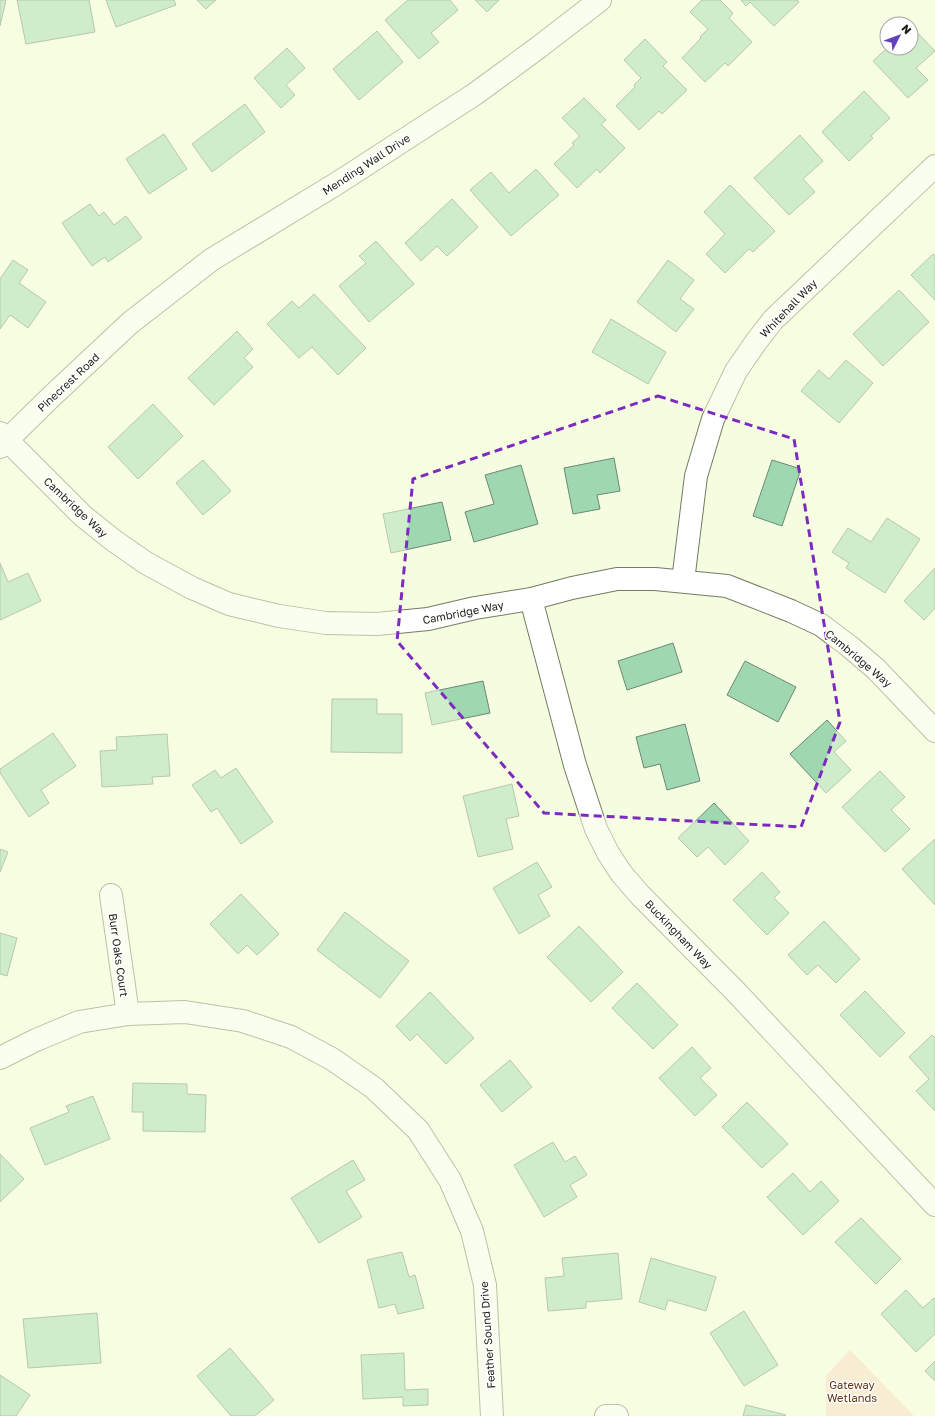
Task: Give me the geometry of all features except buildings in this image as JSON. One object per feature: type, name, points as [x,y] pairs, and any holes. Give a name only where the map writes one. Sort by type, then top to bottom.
[{"type":"street","name":"Mending Wall Drive","points":[[130,323],[211,260],[336,184],[476,94],[600,0]]},
{"type":"street","name":"Whitehall Way","points":[[683,581],[696,476],[713,418],[736,371],[756,342],[778,315],[935,166]]},
{"type":"street","name":"Pinecrest Road","points":[[2,440],[130,323]]},
{"type":"street","name":"Cambridge Way","points":[[2,440],[83,516],[113,540],[146,563],[192,588],[229,604],[278,616],[326,623],[378,624],[428,619],[475,608],[531,599],[572,588],[617,579],[655,579],[727,586],[792,611],[821,626],[876,669],[935,730]]},
{"type":"street","name":"Buckingham Way","points":[[531,599],[575,765],[596,829],[608,853],[640,895],[737,993],[935,1205]]},
{"type":"street","name":"Burr Oaks Court","points":[[111,895],[128,1014]]},
{"type":"street","name":"Feather Sound Drive","points":[[0,1058],[36,1040],[79,1022],[128,1014],[185,1012],[243,1021],[291,1037],[332,1059],[374,1088],[418,1130],[450,1180],[472,1231],[485,1285],[492,1416]]},
{"type":"street","points":[[606,1416],[617,1416]]},
{"type":"highlighted area","points":[[658,396],[794,439],[840,722],[801,827],[544,813],[397,641],[413,479]]},
{"type":"green space","name":"Gateway Wetlands","points":[[850,1350],[914,1416],[826,1416],[826,1376]]}]
